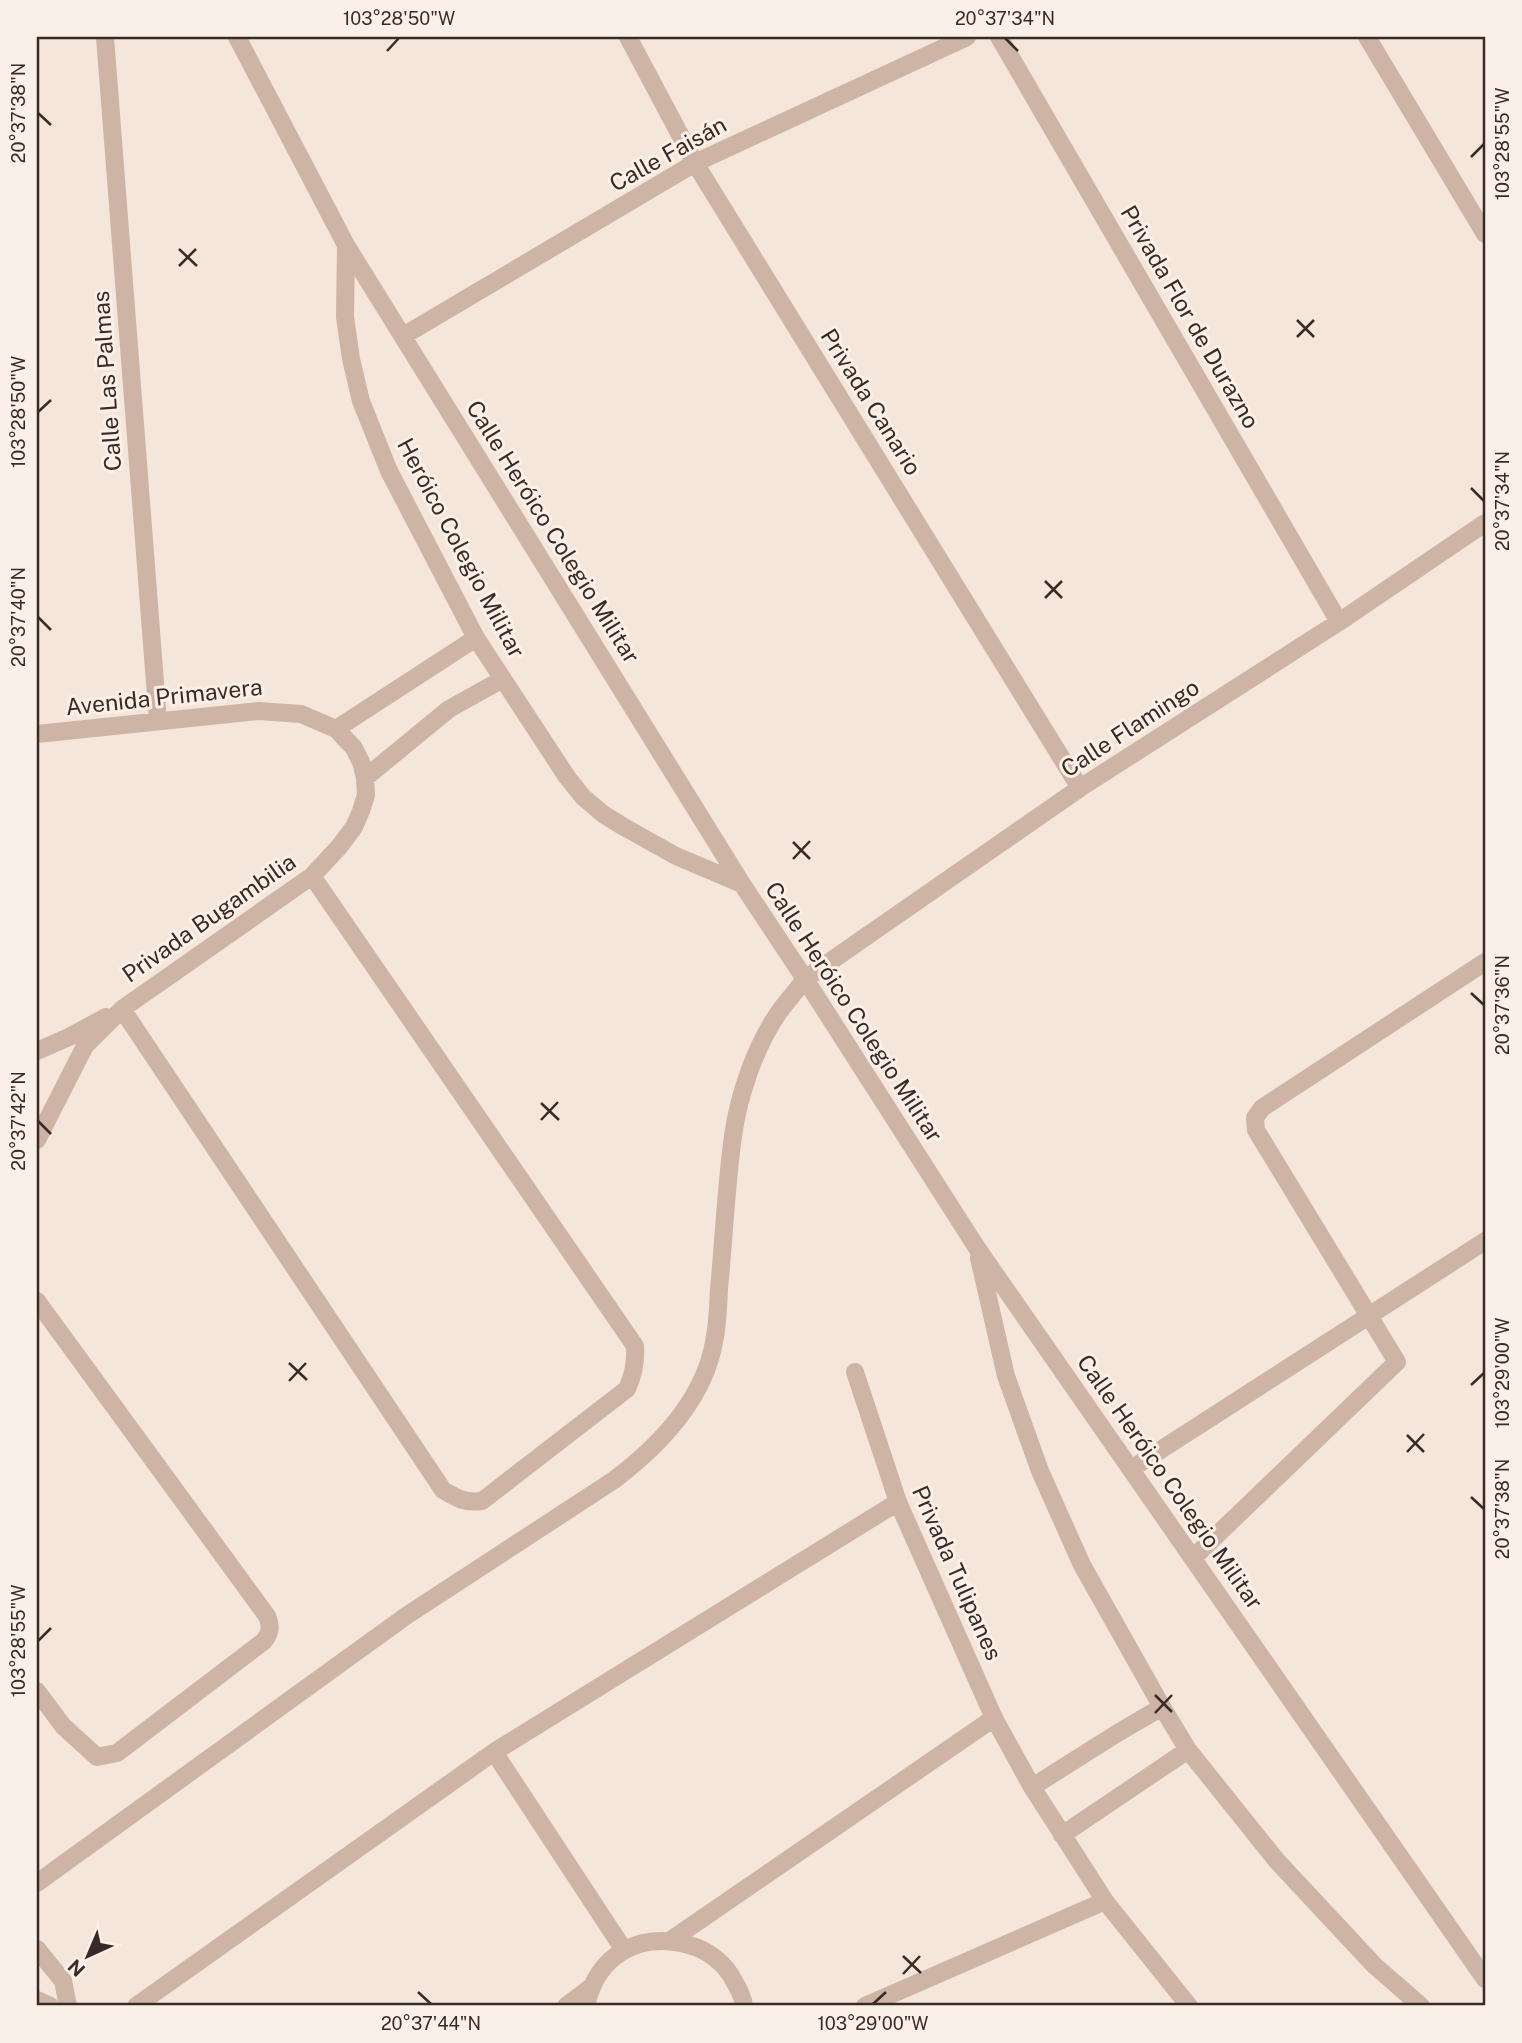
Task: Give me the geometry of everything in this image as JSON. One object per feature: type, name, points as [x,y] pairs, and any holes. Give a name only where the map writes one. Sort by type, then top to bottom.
[{"type":"street","name":"Calle Las Palmas","points":[[105,37],[158,721]]},
{"type":"street","name":"Calle Heróico Colegio Militar","points":[[237,37],[346,245],[742,884],[977,1248],[1485,1979]]},
{"type":"street","name":"Privada Canario","points":[[628,37],[695,163],[1080,788]]},
{"type":"street","name":"Calle Faisán","points":[[403,337],[695,163],[967,37]]},
{"type":"street","name":"Privada Flor de Durazno","points":[[999,37],[1339,622]]},
{"type":"street","points":[[1367,37],[1485,234]]},
{"type":"street","name":"Heróico Colegio Militar","points":[[346,245],[345,317],[361,401],[388,471],[476,638],[567,778],[593,805],[624,827],[676,856],[742,884]]},
{"type":"street","name":"Calle Flamingo","points":[[37,1883],[406,1616],[614,1480],[660,1441],[694,1394],[714,1343],[733,1135],[748,1077],[778,1014],[805,979],[1080,788],[1339,622],[1485,523]]},
{"type":"street","points":[[337,729],[476,638]]},
{"type":"street","points":[[365,778],[449,709],[503,679]]},
{"type":"street","name":"Avenida Primavera","points":[[37,734],[259,711],[301,713],[337,729]]},
{"type":"street","name":"Privada Bugambilia","points":[[37,1140],[85,1046],[122,1009],[312,876],[339,848],[354,827],[366,795],[361,762],[354,748],[337,729]]},
{"type":"street","points":[[37,1051],[122,1009],[443,1490],[469,1503],[482,1501],[627,1389],[636,1360],[635,1346],[312,876]]},
{"type":"street","points":[[1193,1558],[1397,1362],[1256,1130],[1255,1118],[1262,1108],[1485,962]]},
{"type":"street","points":[[1131,1469],[1485,1241]]},
{"type":"street","points":[[977,1248],[1006,1376],[1040,1471],[1082,1565],[1188,1750],[1277,1861],[1375,1966],[1421,2006]]},
{"type":"street","points":[[37,1301],[271,1625],[270,1634],[264,1641],[117,1753],[97,1757],[63,1726],[37,1691]]},
{"type":"street","name":"Privada Tulipanes","points":[[855,1372],[898,1502],[994,1718],[1032,1787],[1105,1901],[1189,2006]]},
{"type":"street","points":[[136,2006],[494,1752],[898,1502]]},
{"type":"street","points":[[1032,1787],[1163,1707]]},
{"type":"street","points":[[671,1940],[994,1718]]},
{"type":"street","points":[[1062,1835],[1188,1750]]},
{"type":"street","points":[[494,1752],[624,1950]]},
{"type":"street","points":[[865,2006],[1105,1901]]},
{"type":"street","points":[[586,2006],[590,1988],[610,1960],[624,1950],[647,1941],[671,1940],[703,1949],[729,1970],[744,1999],[744,2006]]},
{"type":"street","points":[[37,1949],[63,1981],[68,2006]]},
{"type":"street","points":[[565,2006],[590,1988]]},
{"type":"street","points":[[37,2000],[50,2006]]}]
